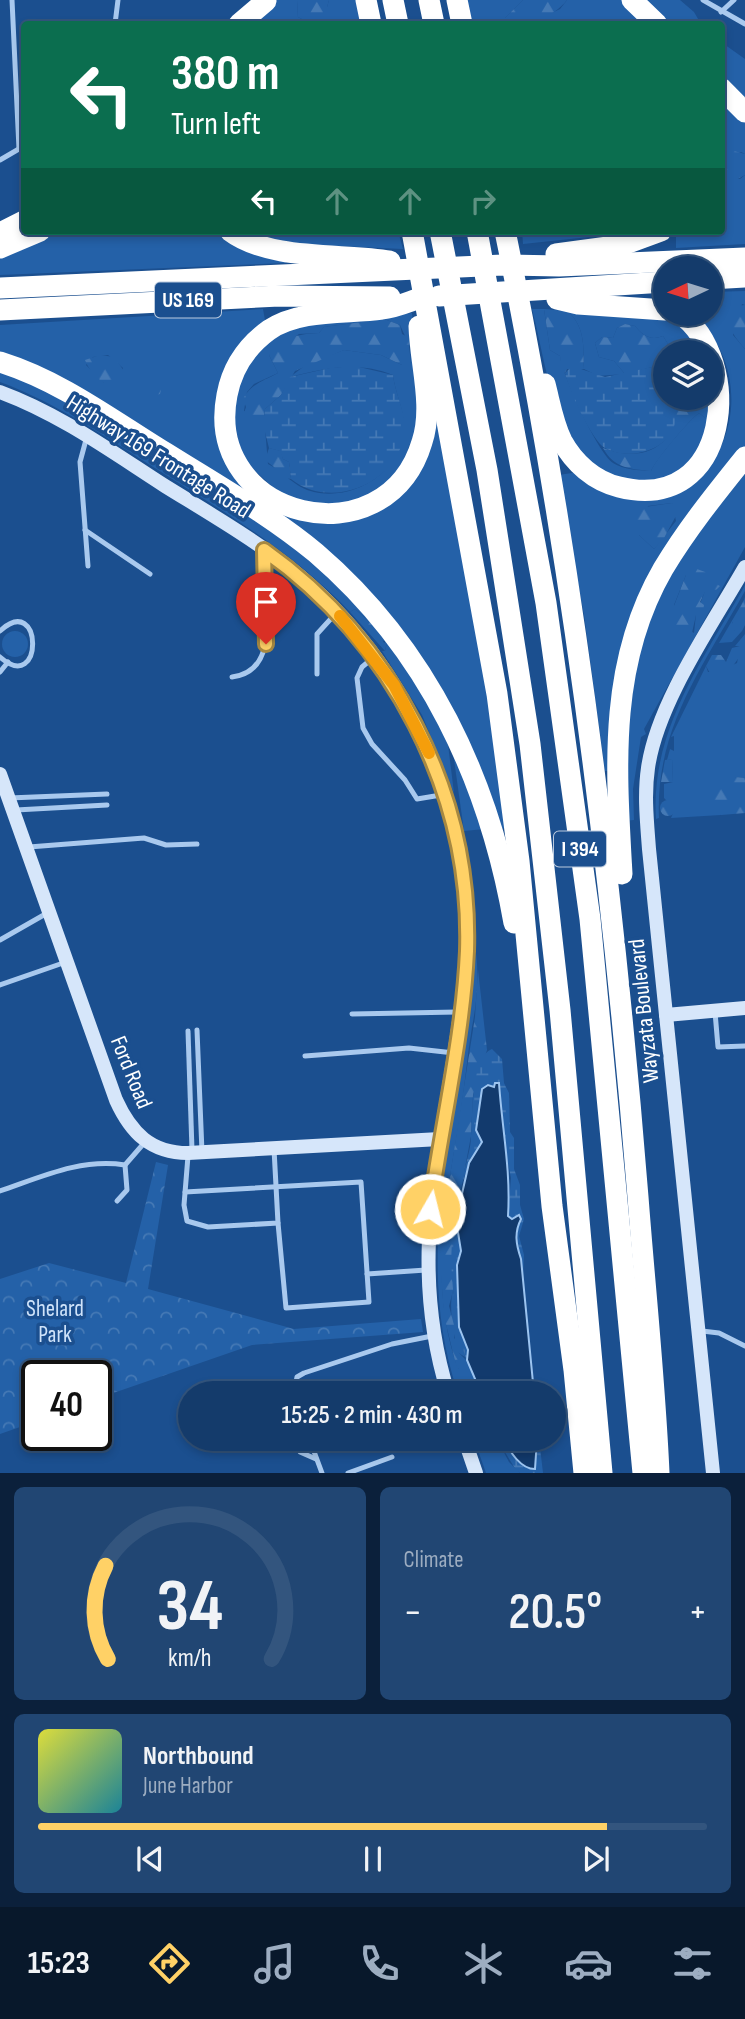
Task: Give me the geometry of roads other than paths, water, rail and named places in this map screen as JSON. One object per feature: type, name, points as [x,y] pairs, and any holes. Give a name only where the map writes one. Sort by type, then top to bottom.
[{"type":"highway","points":[[366,0],[371,21]]},
{"type":"highway","points":[[393,0],[397,21]]},
{"type":"highway","points":[[429,0],[433,21]]},
{"type":"highway","points":[[457,0],[461,21]]},
{"type":"highway","points":[[632,0],[654,21]]},
{"type":"highway","points":[[243,21],[266,1]]},
{"type":"highway","points":[[255,21],[266,1]]},
{"type":"highway","points":[[725,92],[745,112]]},
{"type":"highway","points":[[0,233],[21,222]]},
{"type":"highway","points":[[0,248],[31,235]]},
{"type":"highway","points":[[236,235],[245,241],[270,249],[370,264],[437,268],[508,269],[745,258]]},
{"type":"highway","points":[[411,235],[498,694],[530,956],[552,1206]]},
{"type":"highway","name":"I 394","points":[[441,235],[487,470],[530,744],[560,1010],[602,1473]]},
{"type":"highway","name":"I 394","points":[[478,235],[545,603],[590,919],[643,1473]]},
{"type":"highway","points":[[505,235],[508,269],[518,310],[581,664],[624,1020],[659,1473]]},
{"type":"highway","points":[[508,269],[514,235]]},
{"type":"highway","points":[[508,269],[557,254],[637,242],[652,235]]},
{"type":"highway","name":"US 169","points":[[0,288],[370,264]]},
{"type":"highway","points":[[723,278],[745,277]]},
{"type":"highway","points":[[566,296],[653,284]]},
{"type":"highway","points":[[378,303],[294,318],[282,323],[253,343],[236,368],[225,403],[229,445],[248,480],[282,505],[318,515],[351,511],[382,498],[407,473],[423,441],[426,418],[419,329],[422,290]]},
{"type":"highway","name":"US 169","points":[[0,310],[279,296],[378,303],[422,290],[566,296]]},
{"type":"highway","points":[[566,296],[653,308]]},
{"type":"highway","points":[[518,310],[535,344],[556,427],[570,453],[599,479],[612,485],[638,490],[674,486],[699,473],[724,445],[735,413],[736,387],[729,361],[707,330],[700,326]]},
{"type":"highway","points":[[0,362],[29,372],[74,394],[297,538],[370,607],[423,675],[462,745],[483,799],[502,866],[524,985],[574,1370],[584,1473]]},
{"type":"highway","points":[[624,1020],[616,749],[621,685],[638,624],[663,570],[695,521],[745,457]]},
{"type":"street","name":"Highway 169 Frontage Road","points":[[0,392],[41,409],[264,550],[289,568],[337,612]]},
{"type":"street","name":"Wayzata Boulevard","points":[[713,1473],[649,849],[648,769],[655,737],[669,704],[745,567]]},
{"type":"street","points":[[337,612],[374,657],[415,722],[445,794],[466,899],[467,951],[461,1012],[440,1139],[426,1270],[433,1336],[445,1381]]},
{"type":"street","name":"Ford Road","points":[[0,774],[116,1100],[129,1125],[145,1142],[162,1150],[194,1152],[440,1139]]},
{"type":"street","points":[[666,1015],[745,1008]]},
{"type":"street","points":[[468,1451],[476,1473]]},
{"type":"lane","points":[[12,0],[21,132]]},
{"type":"lane","points":[[115,21],[118,0]]},
{"type":"lane","points":[[703,0],[745,24]]},
{"type":"lane","points":[[721,12],[734,0]]},
{"type":"lane","points":[[0,160],[21,148]]},
{"type":"lane","points":[[86,436],[80,462],[88,566]]},
{"type":"lane","points":[[85,530],[150,574]]},
{"type":"lane","points":[[232,677],[255,669],[265,653],[264,550]]},
{"type":"lane","points":[[317,674],[317,634],[337,612]]},
{"type":"lane","points":[[0,631],[7,625],[20,624],[34,637],[34,650],[27,660],[8,662],[0,657]]},
{"type":"lane","points":[[374,657],[362,667],[357,678],[367,737],[405,780],[417,799],[445,794]]},
{"type":"lane","points":[[0,672],[8,662]]},
{"type":"lane","points":[[10,804],[107,794]]},
{"type":"lane","points":[[10,804],[107,805]]},
{"type":"lane","points":[[26,848],[144,838],[166,845],[197,844]]},
{"type":"lane","points":[[0,940],[49,912]]},
{"type":"lane","points":[[0,985],[66,962]]},
{"type":"lane","points":[[715,1010],[718,1048],[745,1046]]},
{"type":"lane","points":[[352,1014],[461,1012]]},
{"type":"lane","points":[[197,1030],[194,1152],[185,1192],[185,1216],[192,1224],[208,1227],[278,1223]]},
{"type":"lane","points":[[188,1031],[194,1152]]},
{"type":"lane","points":[[305,1056],[409,1048],[454,1054]]},
{"type":"lane","points":[[117,1201],[127,1189],[125,1165],[145,1142]]},
{"type":"lane","points":[[185,1192],[276,1188],[361,1182],[369,1302],[286,1308],[278,1223],[276,1188],[274,1148]]},
{"type":"lane","points":[[0,1191],[80,1165],[125,1165]]},
{"type":"lane","points":[[367,1274],[426,1270]]},
{"type":"lane","points":[[698,1330],[719,1333],[745,1346]]},
{"type":"lane","points":[[296,1381],[297,1377],[304,1373],[392,1344],[433,1336]]},
{"type":"lane","points":[[299,1451],[316,1459]]},
{"type":"lane","points":[[313,1451],[321,1473]]},
{"type":"lane","points":[[348,1473],[392,1457]]},
{"type":"park label","name":"Shelard Park","points":[[55,1321]]}]
